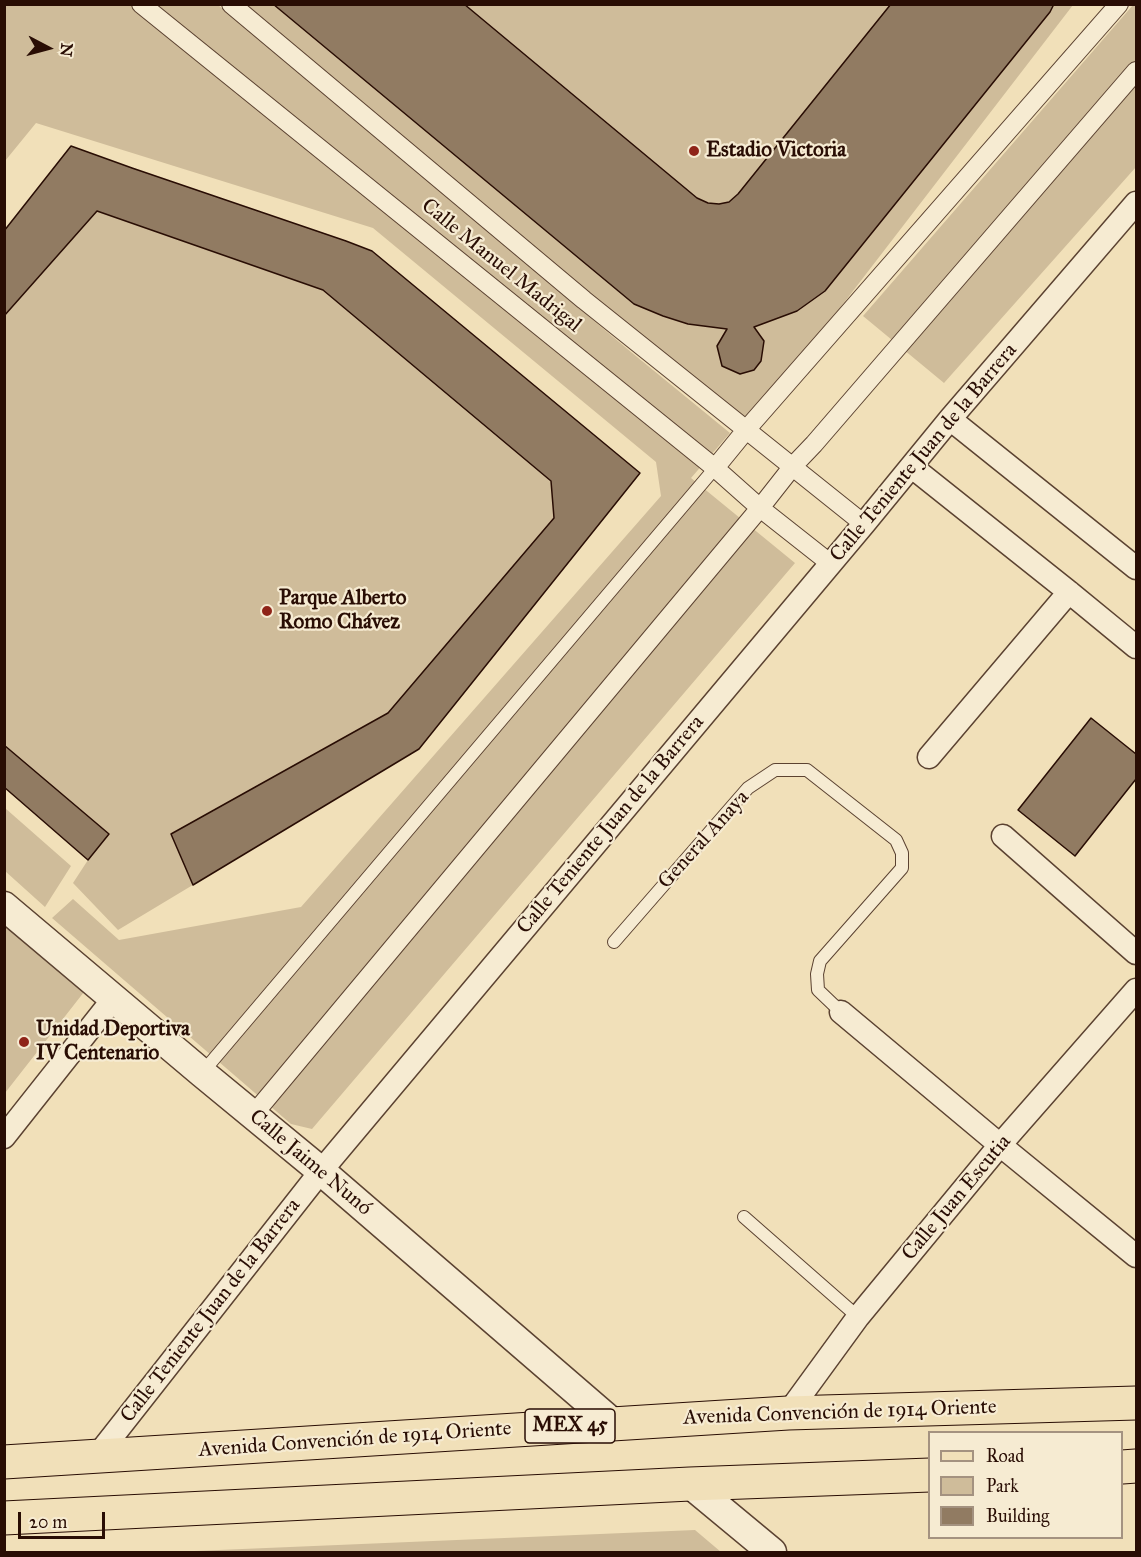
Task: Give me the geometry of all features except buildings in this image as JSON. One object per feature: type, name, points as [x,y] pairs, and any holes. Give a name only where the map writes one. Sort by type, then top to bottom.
[{"type":"main road","name":"Avenida Convención de 1914 Oriente","points":[[4,1462],[788,1413],[1137,1403]]},
{"type":"main road","points":[[10,1524],[690,1484],[928,1474]]},
{"type":"street","name":"Calle Manuel Madrigal","points":[[141,4],[831,564]]},
{"type":"street","name":"Calle Manuel Madrigal","points":[[231,4],[584,300],[864,524]]},
{"type":"street","points":[[715,468],[1119,4]]},
{"type":"street","points":[[253,1115],[793,466],[1137,71]]},
{"type":"street","name":"Calle Teniente Juan de la Barrera","points":[[97,1456],[321,1171],[950,419],[1137,203]]},
{"type":"street","points":[[950,419],[1137,568]]},
{"type":"street","points":[[912,467],[1137,647]]},
{"type":"street","points":[[928,757],[1069,592]]},
{"type":"street","points":[[1003,836],[1137,953]]},
{"type":"street","name":"Calle Jaime Nunó","points":[[4,906],[321,1171],[613,1423]]},
{"type":"street","name":"Calle Juan Escutia","points":[[788,1413],[858,1317],[1000,1145],[1137,990]]},
{"type":"street","points":[[4,1137],[114,998]]},
{"type":"street","points":[[841,1012],[1137,1256]]},
{"type":"street","points":[[690,1484],[772,1552]]},
{"type":"lane","points":[[202,1073],[715,468]]},
{"type":"lane","name":"General Anaya","points":[[614,942],[748,788],[775,770],[807,770],[896,840],[902,853],[902,868],[820,961],[817,974],[818,990],[841,1012]]},
{"type":"lane","points":[[744,1217],[858,1317]]},
{"type":"green space","points":[[5,5],[218,5],[730,433],[691,478],[795,563],[312,1129],[291,1124],[52,918],[73,899],[119,940],[301,907],[661,496],[656,462],[373,228],[36,123],[5,161]]},
{"type":"green space","name":"Estadio Victoria","points":[[235,5],[1073,5],[746,430]]},
{"type":"green space","points":[[1133,5],[1136,5],[1136,167],[944,383],[863,316]]},
{"type":"green space","name":"Parque Alberto Romo Chávez","points":[[71,146],[372,251],[640,473],[419,749],[118,930],[73,883],[88,860],[5,787],[5,231]]},
{"type":"green space","points":[[5,808],[71,866],[45,907],[5,871]]},
{"type":"green space","name":"Unidad Deportiva IV Centenario","points":[[5,926],[84,992],[5,1093]]},
{"type":"green space","points":[[695,1530],[721,1552],[171,1552]]},
{"type":"place","name":"Estadio Victoria","points":[[694,151]]},
{"type":"place","name":"Parque Alberto Romo Chávez","points":[[267,611]]},
{"type":"place","name":"Unidad Deportiva IV Centenario","points":[[24,1042]]}]
